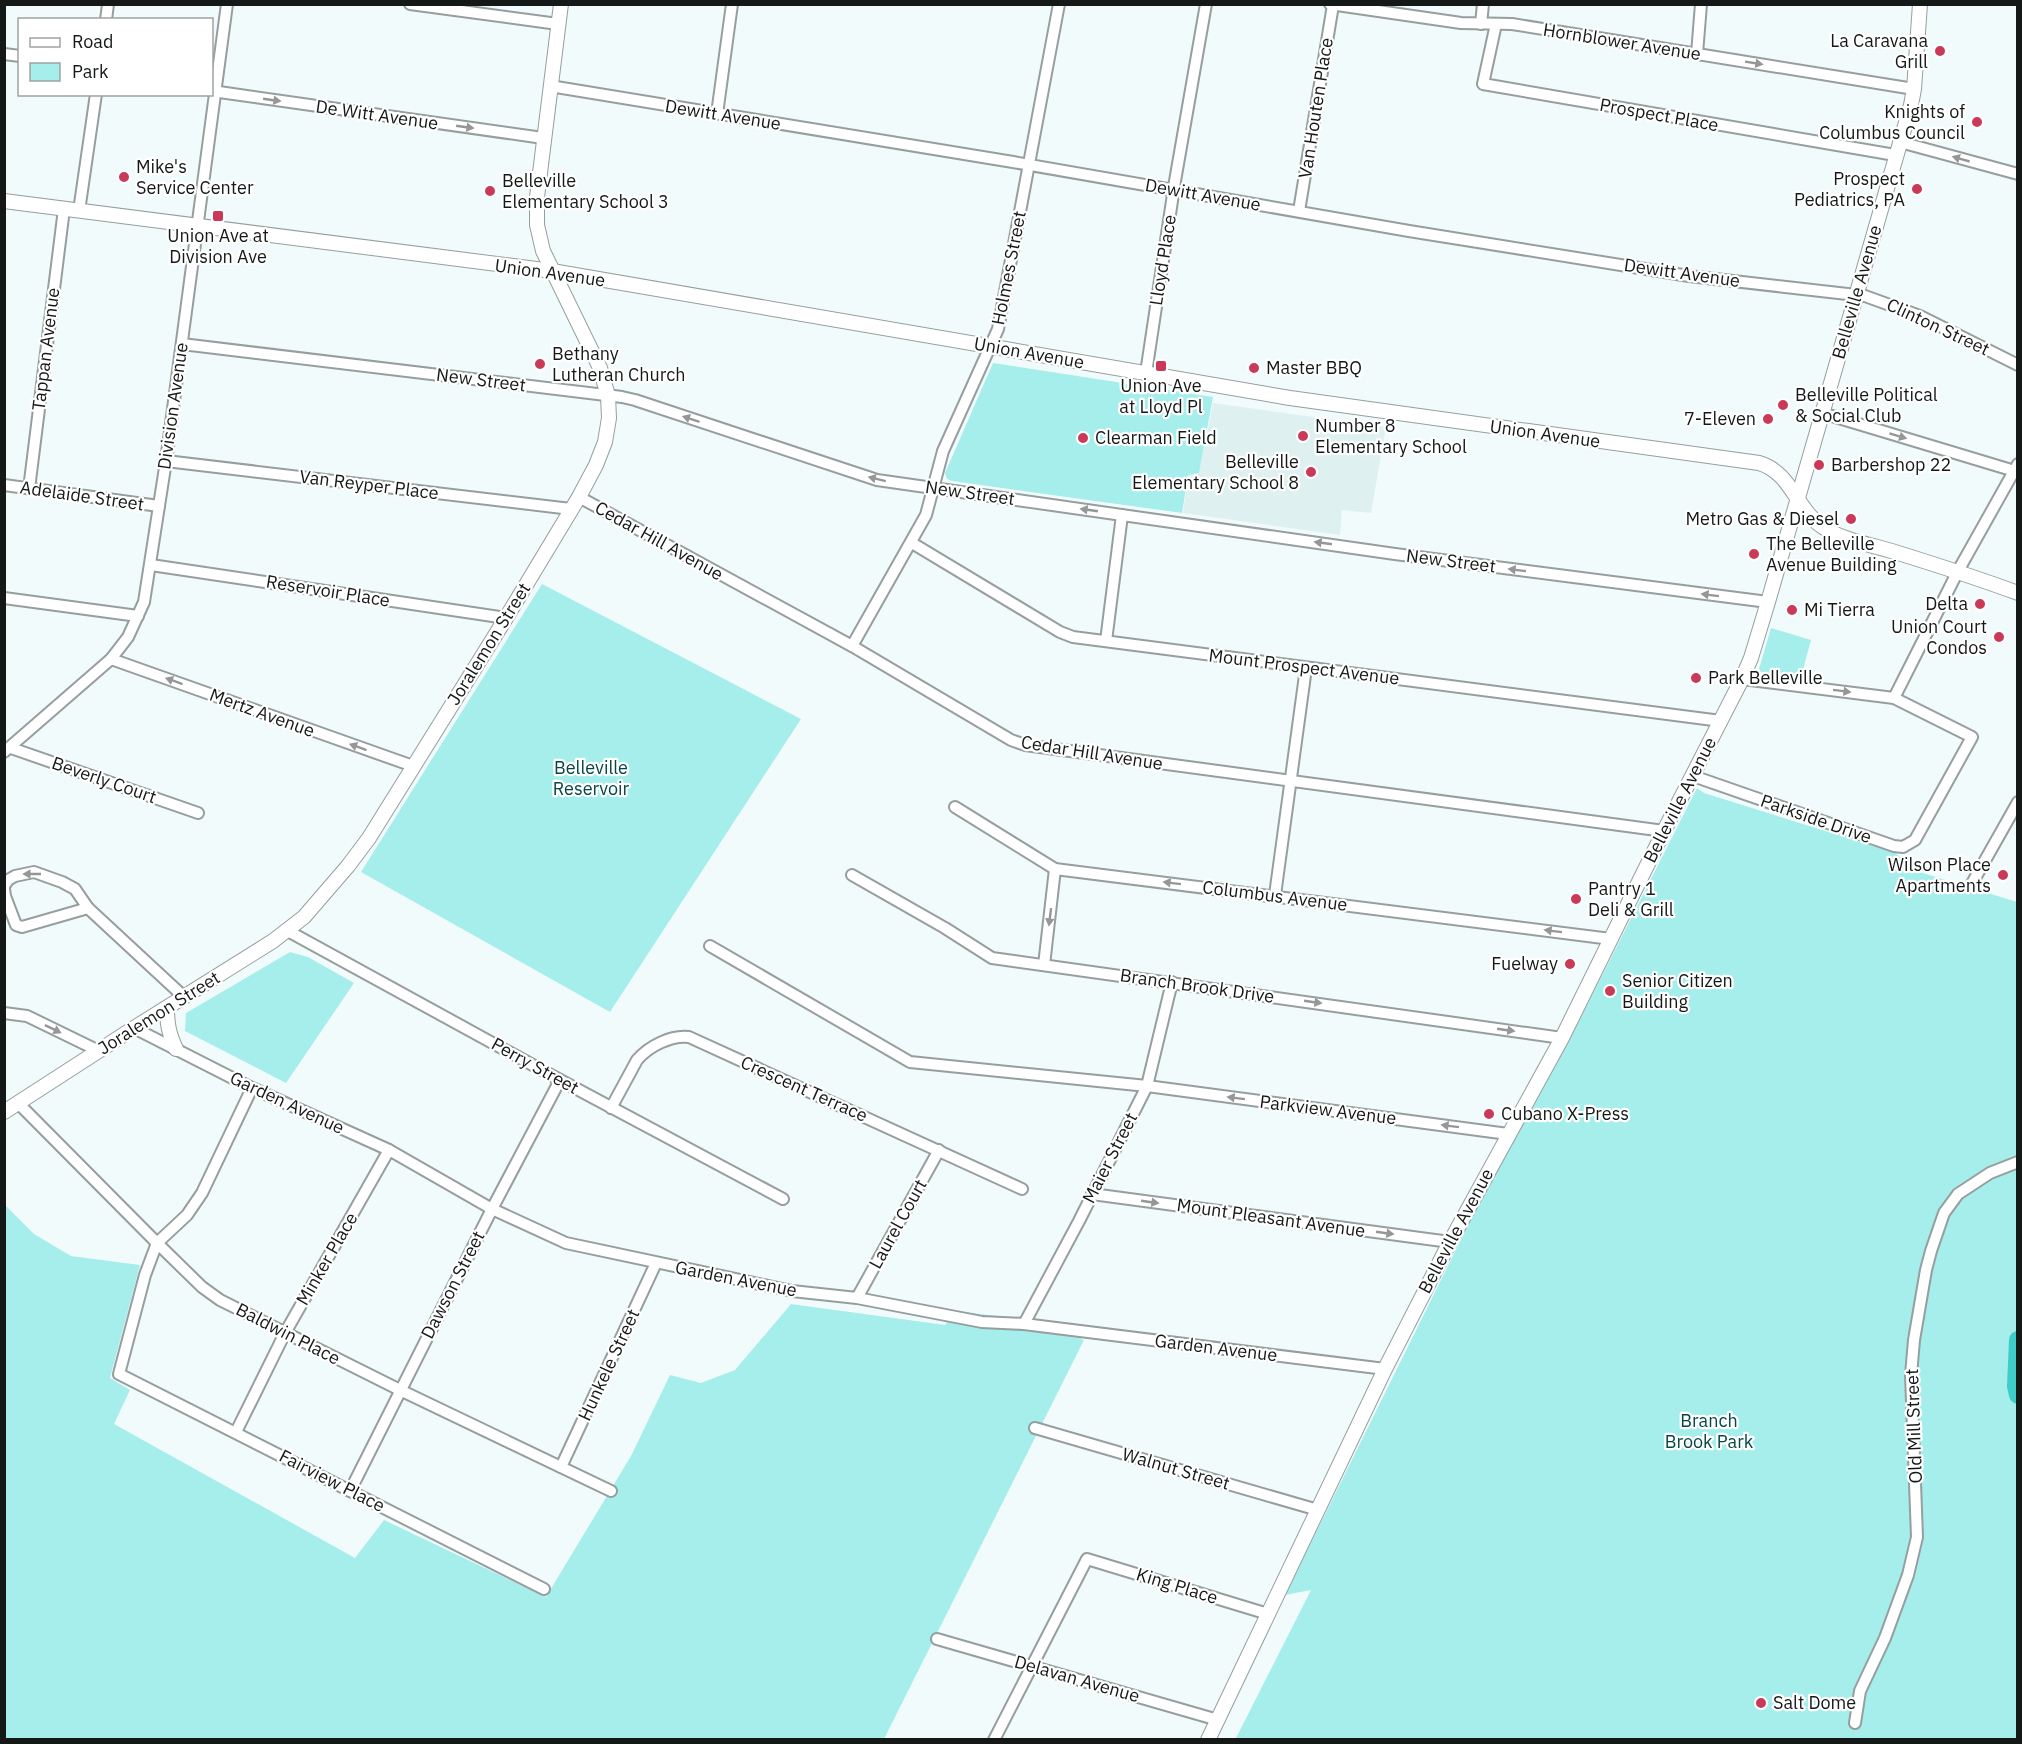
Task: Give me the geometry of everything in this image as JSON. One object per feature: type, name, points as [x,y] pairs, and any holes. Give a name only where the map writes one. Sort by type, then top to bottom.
[{"type":"street","name":"Division Avenue","points":[[213,91],[227,4]]},
{"type":"street","points":[[410,4],[558,24]]},
{"type":"street","name":"Joralemon Street","points":[[4,1112],[288,931],[324,896],[369,838],[506,618],[596,465],[605,442],[609,418],[608,396],[600,368],[543,251],[537,218],[543,138],[561,4]]},
{"type":"street","points":[[717,114],[732,4]]},
{"type":"street","name":"Holmes Street","points":[[852,646],[926,515],[943,451],[998,329],[1059,4]]},
{"type":"street","name":"Lloyd Place","points":[[1146,373],[1206,4]]},
{"type":"street","points":[[1481,24],[1484,4]]},
{"type":"street","points":[[1697,54],[1701,4]]},
{"type":"street","name":"Belleville Avenue","points":[[1208,1740],[1385,1370],[1450,1242],[1562,1038],[1751,658],[1857,295],[1914,89],[1920,4]]},
{"type":"street","name":"Hornblower Avenue","points":[[1332,5],[1461,23],[1512,24],[1914,89]]},
{"type":"street","name":"Van Houten Place","points":[[1299,211],[1332,5]]},
{"type":"street","name":"Prospect Place","points":[[1496,24],[1483,84],[1895,155]]},
{"type":"street","name":"Dewitt Avenue","points":[[550,86],[1689,276],[1857,295]]},
{"type":"street","name":"De Witt Avenue","points":[[213,91],[543,138]]},
{"type":"street","points":[[79,211],[96,96]]},
{"type":"street","name":"Division Avenue","points":[[8,750],[111,659],[128,638],[144,602],[182,344],[212,96]]},
{"type":"street","points":[[1900,142],[2018,174]]},
{"type":"street","name":"Union Avenue","points":[[4,201],[552,271],[1290,398],[1759,463],[1767,465],[1780,474],[1788,482],[1797,500],[1813,520],[1828,530],[2018,592]]},
{"type":"street","name":"Tappan Avenue","points":[[29,489],[64,209]]},
{"type":"street","name":"Clinton Street","points":[[1857,295],[1920,316],[2018,365]]},
{"type":"street","name":"New Street","points":[[182,344],[635,400],[877,480],[1395,554],[1768,602]]},
{"type":"street","points":[[1742,679],[1894,698],[1958,571],[2016,469],[1822,413]]},
{"type":"street","name":"Van Reyper Place","points":[[166,461],[575,503]]},
{"type":"street","name":"Adelaide Street","points":[[4,485],[159,506]]},
{"type":"street","name":"Cedar Hill Avenue","points":[[575,503],[852,646],[1011,740],[1025,745],[1664,831]]},
{"type":"street","points":[[1106,641],[1122,515]]},
{"type":"street","name":"Mount Prospect Avenue","points":[[912,543],[1060,632],[1073,637],[1721,720]]},
{"type":"street","name":"Reservoir Place","points":[[151,565],[506,618]]},
{"type":"street","points":[[4,598],[138,616]]},
{"type":"street","name":"Mertz Avenue","points":[[111,659],[413,766]]},
{"type":"street","points":[[1275,895],[1305,668]]},
{"type":"street","name":"Parkside Drive","points":[[1693,776],[1894,846],[1909,845],[1915,840],[1972,737],[1894,698]]},
{"type":"street","name":"Beverly Court","points":[[8,750],[198,813]]},
{"type":"street","points":[[1970,887],[2018,802]]},
{"type":"street","name":"Columbus Avenue","points":[[956,807],[1055,869],[1611,939]]},
{"type":"street","points":[[1044,965],[1055,869]]},
{"type":"street","points":[[88,908],[22,927],[16,925],[4,887],[8,880],[15,876],[34,872],[62,882],[75,890],[88,908],[184,997]]},
{"type":"street","name":"Branch Brook Drive","points":[[852,875],[945,928],[992,958],[1562,1038]]},
{"type":"street","name":"Perry Street","points":[[288,931],[611,1108],[783,1199]]},
{"type":"street","name":"Parkview Avenue","points":[[710,946],[910,1062],[1147,1086],[1508,1134]]},
{"type":"street","name":"Maier Street","points":[[1024,1324],[1147,1086],[1172,982]]},
{"type":"street","points":[[167,1008],[166,1024],[176,1049]]},
{"type":"street","points":[[4,1013],[27,1016],[99,1051]]},
{"type":"street","name":"Garden Avenue","points":[[134,1028],[252,1088],[388,1150],[492,1209],[566,1243],[792,1291],[857,1298],[982,1322],[1024,1324],[1385,1370]]},
{"type":"street","name":"Crescent Terrace","points":[[611,1108],[641,1054],[670,1039],[682,1036],[697,1040],[1022,1189]]},
{"type":"street","name":"Dawson Street","points":[[350,1491],[492,1209],[560,1080]]},
{"type":"street","points":[[157,1243],[187,1215],[202,1193],[252,1088]]},
{"type":"street","name":"Baldwin Place","points":[[18,1102],[209,1293],[400,1390],[611,1491]]},
{"type":"street","name":"Minker Place","points":[[236,1432],[285,1333],[388,1150]]},
{"type":"street","name":"Laurel Court","points":[[857,1298],[939,1150]]},
{"type":"street","name":"Old Mill Street","points":[[1855,1723],[1860,1691],[1885,1638],[1908,1575],[1917,1537],[1911,1375],[1914,1340],[1931,1251],[1944,1213],[1958,1194],[1990,1173],[2018,1162]]},
{"type":"street","name":"Mount Pleasant Avenue","points":[[1092,1194],[1450,1242]]},
{"type":"street","name":"Fairview Place","points":[[157,1243],[145,1275],[119,1374],[544,1589]]},
{"type":"street","name":"Hunkele Street","points":[[561,1467],[656,1263]]},
{"type":"street","name":"Walnut Street","points":[[1035,1428],[1318,1510]]},
{"type":"street","name":"King Place","points":[[1031,1666],[1087,1559],[1268,1614]]},
{"type":"street","name":"Delavan Avenue","points":[[937,1639],[1218,1720]]},
{"type":"street","points":[[994,1740],[1031,1666]]},
{"type":"shaded area","points":[[1213,403],[1386,427],[1371,513],[1342,510],[1340,535],[1183,513],[1188,475],[1199,472]]},
{"type":"green space","name":"Clearman Field","points":[[993,363],[1213,397],[1199,473],[1188,475],[1182,513],[947,479],[945,473]]},
{"type":"green space","name":"Belleville Reservoir","points":[[542,584],[801,719],[610,1012],[361,872]]},
{"type":"green space","points":[[1771,628],[1811,640],[1801,677],[1761,672],[1759,669]]},
{"type":"green space","name":"Branch Brook Park","points":[[1697,788],[1704,793],[1896,853],[1913,870],[2017,902],[2017,1739],[1235,1740],[1311,1590],[1285,1595],[1487,1187],[1579,1021]]},
{"type":"green space","points":[[290,952],[308,957],[354,983],[286,1083],[185,1031],[186,1013]]},
{"type":"green space","points":[[4,1204],[34,1234],[71,1256],[140,1265],[110,1378],[130,1390],[114,1424],[355,1558],[384,1520],[546,1597],[631,1456],[670,1375],[701,1383],[735,1370],[791,1304],[945,1325],[957,1311],[1087,1328],[1081,1339],[1084,1340],[884,1739],[5,1739]]},
{"type":"waterway","points":[[2018,1340],[2016,1386],[2018,1395]]},
{"type":"place","name":"La Caravana Grill","points":[[1940,51]]},
{"type":"place","name":"Knights of Columbus Council","points":[[1977,122]]},
{"type":"place","name":"Mike's Service Center","points":[[124,177]]},
{"type":"place","name":"Prospect Pediatrics, PA","points":[[1917,189]]},
{"type":"place","name":"Belleville Elementary School 3","points":[[490,191]]},
{"type":"place","name":"Union Ave at Division Ave","points":[[218,216]]},
{"type":"place","name":"Bethany Lutheran Church","points":[[540,364]]},
{"type":"place","name":"Union Ave at Lloyd Pl","points":[[1161,366]]},
{"type":"place","name":"Master BBQ","points":[[1254,368]]},
{"type":"place","name":"Belleville Political & Social Club","points":[[1783,405]]},
{"type":"place","name":"7-Eleven","points":[[1768,419]]},
{"type":"place","name":"Number 8 Elementary School","points":[[1303,436]]},
{"type":"place","name":"Clearman Field","points":[[1083,438]]},
{"type":"place","name":"Barbershop 22","points":[[1819,465]]},
{"type":"place","name":"Belleville Elementary School 8","points":[[1311,472]]},
{"type":"place","name":"Metro Gas & Diesel","points":[[1851,519]]},
{"type":"place","name":"The Belleville Avenue Building","points":[[1754,554]]},
{"type":"place","name":"Delta","points":[[1980,604]]},
{"type":"place","name":"Mi Tierra","points":[[1792,610]]},
{"type":"place","name":"Union Court Condos","points":[[1999,637]]},
{"type":"place","name":"Park Belleville","points":[[1696,678]]},
{"type":"place","name":"Wilson Place Apartments","points":[[2003,875]]},
{"type":"place","name":"Pantry 1 Deli & Grill","points":[[1576,899]]},
{"type":"place","name":"Fuelway","points":[[1570,964]]},
{"type":"place","name":"Senior Citizen Building","points":[[1610,991]]},
{"type":"place","name":"Cubano X-Press","points":[[1489,1114]]},
{"type":"place","name":"Salt Dome","points":[[1761,1703]]}]
